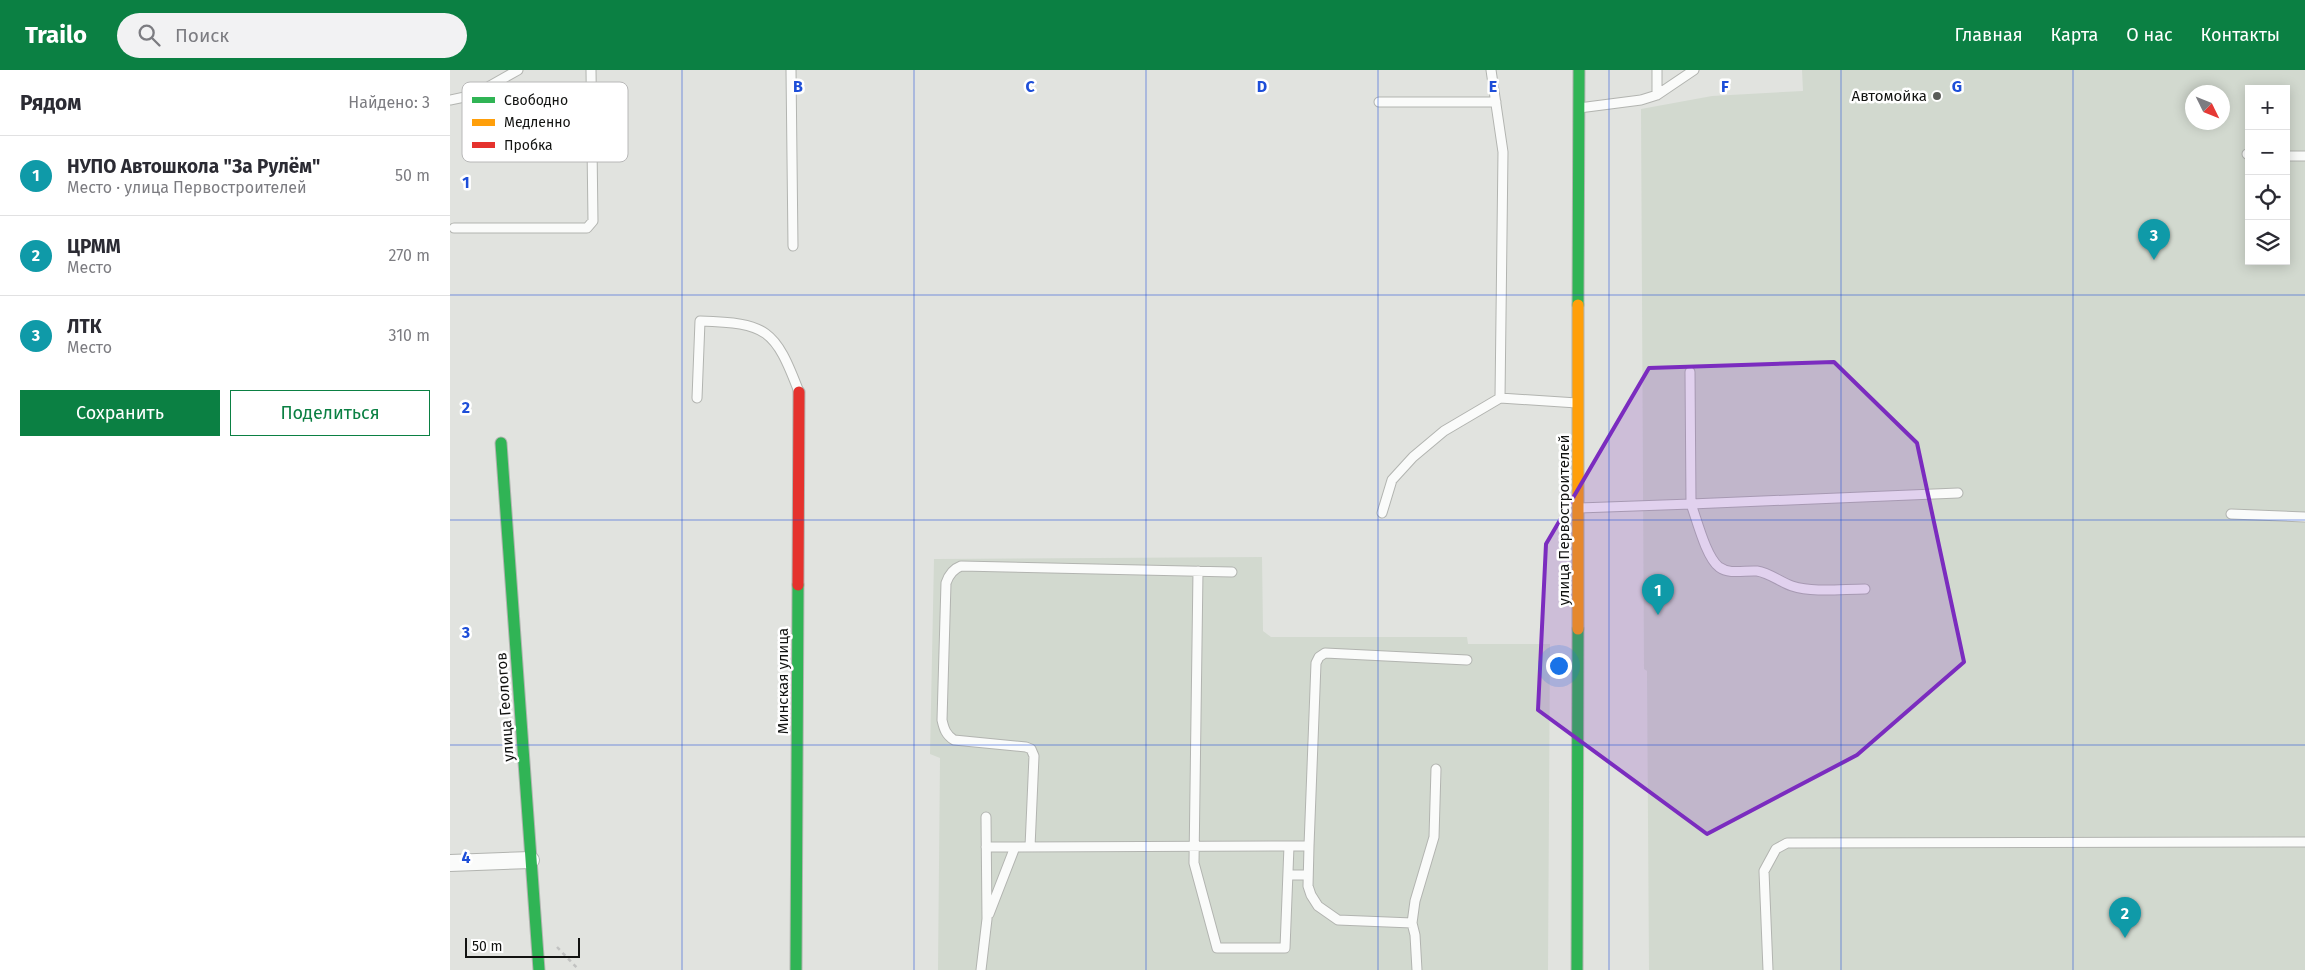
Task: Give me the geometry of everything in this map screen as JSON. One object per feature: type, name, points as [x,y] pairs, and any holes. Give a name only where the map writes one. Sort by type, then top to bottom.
[{"type":"street","name":"улица Первостроителей","points":[[1577,970],[1579,70]]},
{"type":"street","name":"Минская улица","points":[[796,970],[799,392]]},
{"type":"street","name":"улица Геологов","points":[[502,443],[539,970]]},
{"type":"street","points":[[450,863],[531,860]]},
{"type":"lane","points":[[497,82],[518,70]]},
{"type":"lane","points":[[790,70],[793,246]]},
{"type":"lane","points":[[1491,70],[1503,152],[1500,398]]},
{"type":"lane","points":[[1657,70],[1657,95]]},
{"type":"lane","points":[[1579,108],[1641,100],[1657,95],[1694,70]]},
{"type":"lane","points":[[1379,102],[1496,102]]},
{"type":"lane","points":[[2290,156],[2305,156]]},
{"type":"lane","points":[[454,228],[587,228],[594,221],[593,162]]},
{"type":"lane","points":[[697,398],[700,321],[737,322],[753,327],[768,335],[780,348],[799,392]]},
{"type":"lane","points":[[1690,372],[1691,504],[1712,558],[1719,567],[1728,571],[1756,571],[1768,574],[1792,586],[1810,589],[1865,589]]},
{"type":"lane","points":[[1382,513],[1392,480],[1413,457],[1444,430],[1500,398],[1579,403]]},
{"type":"lane","points":[[1579,508],[1958,493]]},
{"type":"lane","points":[[2231,514],[2305,517]]},
{"type":"lane","points":[[1030,847],[1034,756],[1031,749],[954,740],[948,736],[944,729],[942,720],[946,583],[954,568],[962,566],[1232,572]]},
{"type":"lane","points":[[1198,571],[1194,846],[1196,874],[1217,948],[1285,948],[1289,846]]},
{"type":"lane","points":[[1412,923],[1338,920],[1318,906],[1311,895],[1308,875],[1316,663],[1325,653],[1467,660]]},
{"type":"lane","points":[[1417,970],[1415,935],[1412,923],[1415,901],[1434,837],[1436,769]]},
{"type":"lane","points":[[981,970],[988,919],[986,817]]},
{"type":"lane","points":[[1768,970],[1764,871],[1776,849],[1787,843],[2305,842]]},
{"type":"lane","points":[[988,919],[1015,846]]},
{"type":"lane","points":[[986,847],[1309,846]]},
{"type":"lane","points":[[1288,875],[1308,875]]},
{"type":"highlighted area","points":[[1834,362],[1917,443],[1964,662],[1857,755],[1707,834],[1538,710],[1546,544],[1649,368]]},
{"type":"shaded area","points":[[1802,70],[2305,70],[2305,970],[1649,970],[1647,671],[1644,669],[1641,109],[1712,96],[1803,91]]},
{"type":"shaded area","points":[[1262,557],[1263,631],[1271,637],[1467,637],[1468,644],[1550,644],[1548,970],[938,970],[940,758],[930,754],[934,559]]},
{"type":"traffic: fast","points":[[1578,305],[1579,70]]},
{"type":"traffic: fast","points":[[501,443],[539,970]]},
{"type":"traffic: fast","points":[[796,970],[798,585]]},
{"type":"traffic: fast","points":[[1577,970],[1578,629]]},
{"type":"traffic: slow","points":[[1578,305],[1578,629]]},
{"type":"traffic: jam","points":[[798,585],[799,392]]},
{"type":"place","name":"Автомойка","points":[[1937,96]]},
{"type":"place","name":"ЛТК","points":[[2154,260]]},
{"type":"place","name":"НУПО Автошкола \"За Рулём\"","points":[[1658,615]]},
{"type":"place","name":"ЦРММ","points":[[2125,938]]}]
